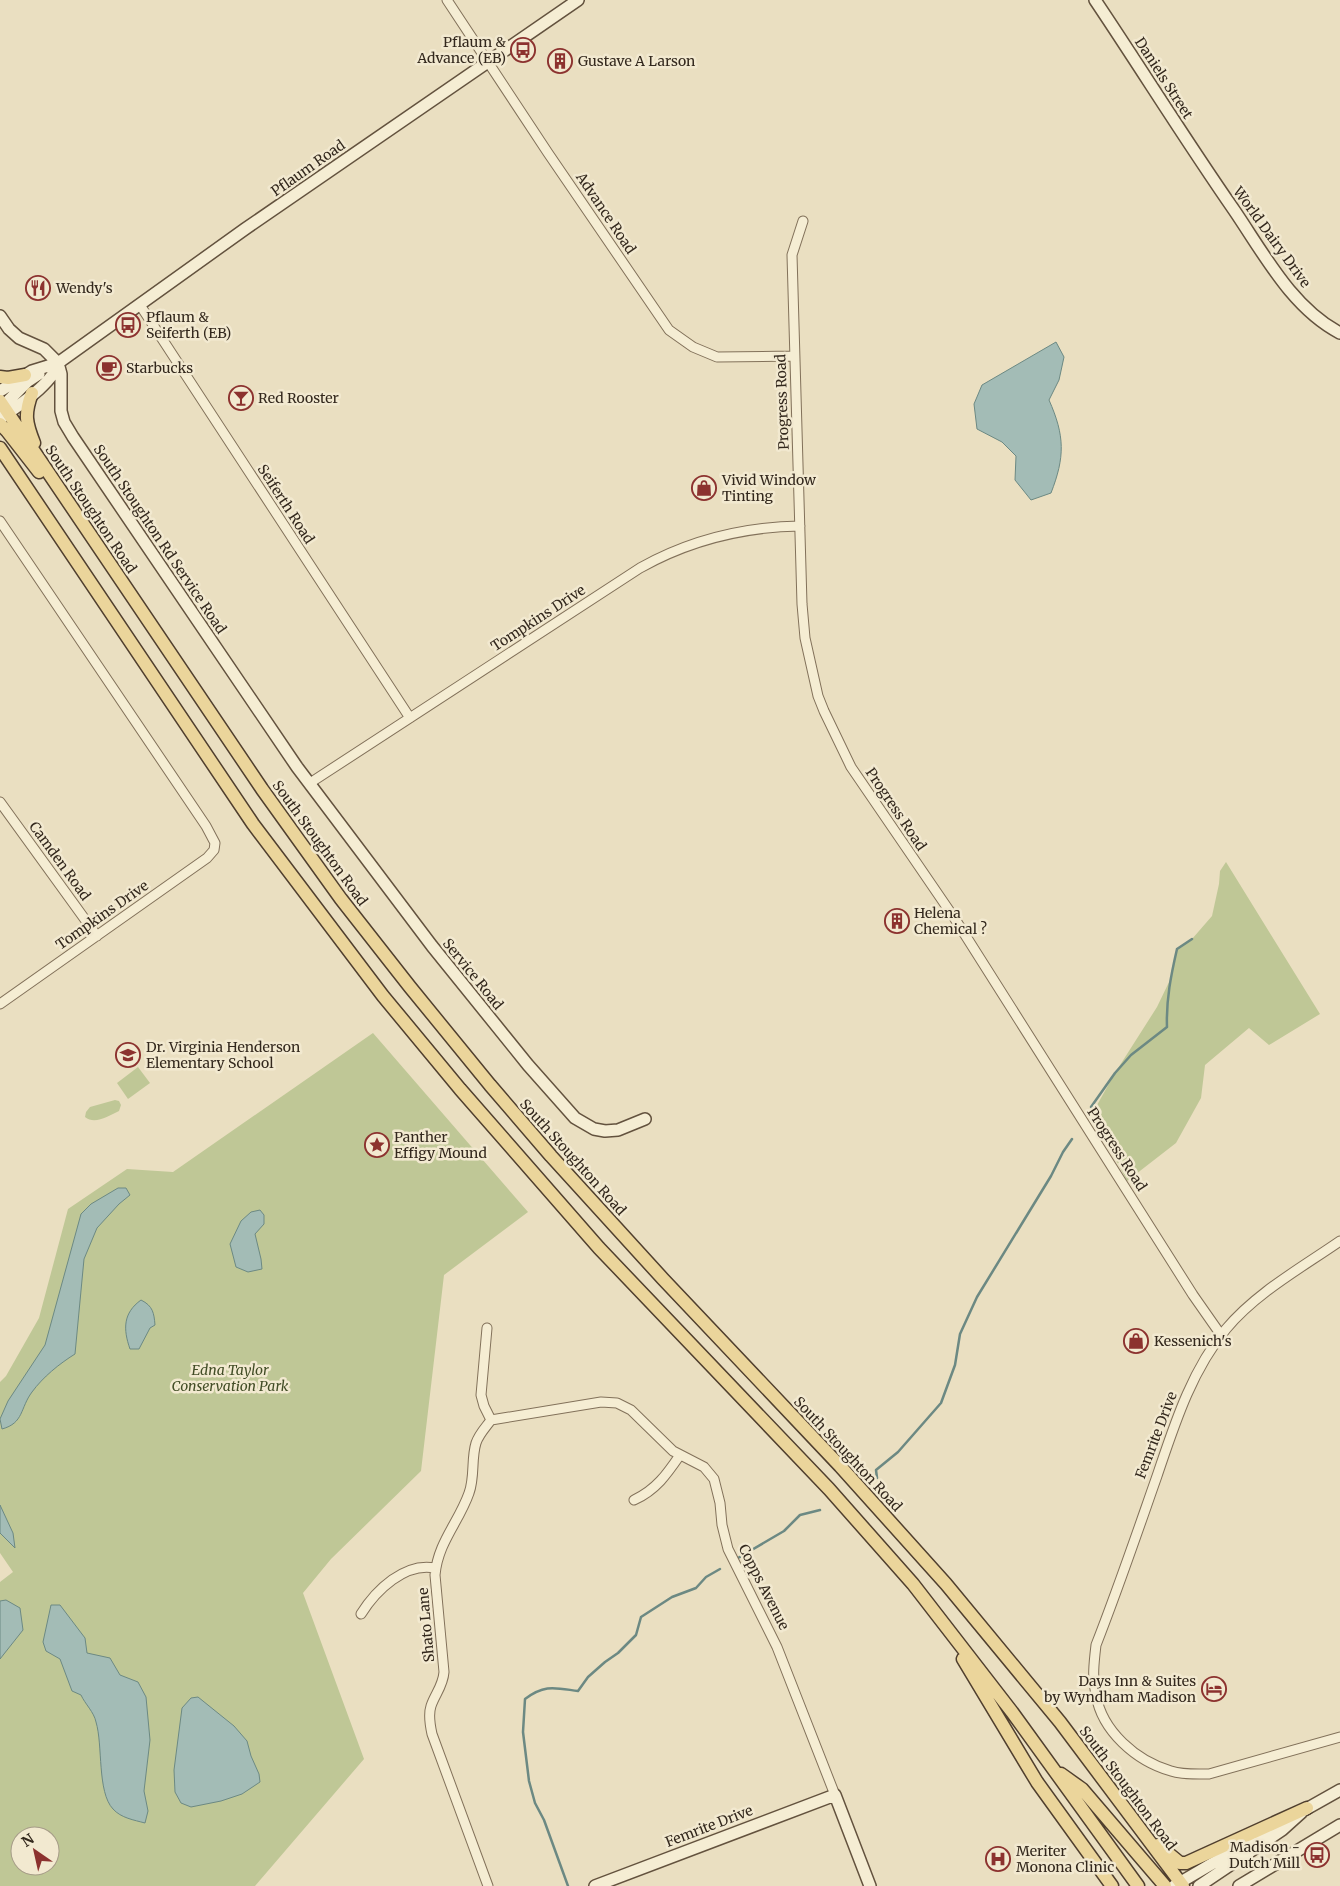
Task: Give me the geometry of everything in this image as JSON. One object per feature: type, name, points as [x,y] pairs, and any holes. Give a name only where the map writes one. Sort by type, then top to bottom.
[{"type":"main road","points":[[0,377],[8,378],[25,374]]},
{"type":"main road","points":[[32,393],[26,419],[34,442],[35,453]]},
{"type":"main road","name":"South Stoughton Road","points":[[2,409],[35,453],[290,829],[410,987],[490,1085],[564,1170],[663,1279],[840,1466],[946,1584],[1060,1722],[1142,1831],[1179,1885]]},
{"type":"main road","points":[[0,424],[81,521]]},
{"type":"main road","points":[[1,450],[259,831],[340,942],[420,1042],[599,1248],[861,1524],[913,1584],[1051,1766],[1138,1886]]},
{"type":"main road","points":[[949,1630],[958,1650],[1016,1749],[1042,1789],[1112,1886]]},
{"type":"main road","points":[[1051,1766],[1082,1789],[1165,1886]]},
{"type":"main road","points":[[1142,1831],[1180,1863],[1186,1863],[1307,1808]]},
{"type":"street","name":"Advance Road","points":[[447,0],[669,330],[693,347],[717,357],[794,356]]},
{"type":"street","name":"Pflaum Road","points":[[0,391],[25,374],[58,363],[245,229],[578,0]]},
{"type":"street","name":"Daniels Street","points":[[1095,0],[1208,172]]},
{"type":"street","name":"World Dairy Drive","points":[[1208,172],[1290,291],[1316,318],[1340,333]]},
{"type":"street","name":"Progress Road","points":[[803,221],[792,255],[802,604],[805,638],[810,663],[824,711],[845,755],[874,802],[955,919],[1188,1287],[1221,1335]]},
{"type":"street","name":"Seiferth Road","points":[[140,305],[410,718]]},
{"type":"street","points":[[0,316],[9,329],[19,338],[44,349],[58,363],[29,380],[2,409]]},
{"type":"street","name":"Pflaum Road","points":[[2,409],[32,393],[53,375],[58,363]]},
{"type":"street","name":"South Stoughton Rd Service Road","points":[[58,363],[61,371],[61,411],[68,429],[290,757],[310,783]]},
{"type":"street","name":"Tompkins Drive","points":[[0,521],[206,826],[215,845],[214,850],[207,858],[1,1003]]},
{"type":"street","name":"Tompkins Drive","points":[[310,783],[640,568],[663,555],[713,537],[741,531],[770,527],[800,526]]},
{"type":"street","name":"Service Road","points":[[310,783],[371,868],[437,953],[534,1072],[575,1118],[594,1129],[605,1131],[623,1129],[645,1118]]},
{"type":"street","name":"Camden Road","points":[[0,802],[97,936]]},
{"type":"street","name":"Femrite Drive","points":[[1340,1241],[1253,1302],[1237,1316],[1221,1335],[1195,1377],[1172,1432],[1096,1645],[1093,1673],[1096,1696],[1105,1719],[1121,1742],[1140,1757],[1162,1768],[1179,1773],[1209,1774],[1340,1738]]},
{"type":"street","points":[[487,1328],[481,1395],[491,1420]]},
{"type":"street","name":"Copps Avenue","points":[[491,1420],[601,1402],[622,1404],[636,1414],[673,1451],[704,1467],[714,1479],[728,1550],[777,1647],[870,1886]]},
{"type":"street","name":"Shato Lane","points":[[488,1886],[430,1726],[431,1707],[441,1688],[444,1672],[435,1568],[444,1541],[469,1494],[473,1477],[476,1442],[491,1420]]},
{"type":"street","points":[[634,1500],[647,1494],[658,1484],[680,1455]]},
{"type":"street","points":[[362,1614],[373,1596],[408,1570],[418,1567],[435,1568]]},
{"type":"street","points":[[1179,1885],[1340,1790]]},
{"type":"street","name":"Femrite Drive","points":[[595,1886],[835,1795]]},
{"type":"street","points":[[1198,1886],[1282,1830],[1307,1808]]},
{"type":"street","points":[[1239,1886],[1340,1825]]},
{"type":"green space","points":[[1226,862],[1320,1014],[1269,1045],[1249,1028],[1205,1065],[1201,1098],[1176,1143],[1127,1181],[1092,1114],[1115,1073],[1157,1007],[1170,980],[1177,949],[1192,939],[1212,916],[1220,871]]},
{"type":"green space","name":"Edna Taylor Conservation Park","points":[[373,1033],[528,1212],[444,1275],[421,1471],[331,1559],[303,1593],[364,1759],[255,1886],[0,1886],[0,1582],[13,1572],[0,1553],[0,1382],[6,1376],[39,1318],[68,1209],[127,1169],[173,1172]]},
{"type":"green space","points":[[138,1067],[150,1083],[128,1099],[117,1083]]},
{"type":"green space","points":[[115,1100],[119,1101],[121,1105],[119,1111],[97,1120],[85,1117],[90,1107]]},
{"type":"water","points":[[1056,342],[1064,357],[1059,380],[1049,400],[1058,425],[1061,457],[1051,493],[1031,500],[1015,480],[1016,456],[1002,442],[977,429],[974,404],[982,385]]},
{"type":"water","points":[[118,1188],[126,1188],[130,1195],[97,1228],[84,1259],[75,1354],[57,1366],[41,1381],[28,1398],[18,1419],[2,1429],[0,1419],[8,1401],[45,1345],[81,1214],[91,1204]]},
{"type":"water","points":[[260,1210],[264,1215],[264,1224],[255,1234],[262,1269],[248,1272],[236,1267],[230,1244],[241,1221],[251,1212]]},
{"type":"water","points":[[141,1300],[152,1310],[155,1325],[150,1328],[139,1349],[130,1349],[126,1335],[126,1322],[131,1310]]},
{"type":"water","points":[[0,1505],[13,1533],[15,1548],[0,1533]]},
{"type":"water","points":[[6,1600],[20,1608],[23,1630],[0,1659],[0,1601]]},
{"type":"water","points":[[51,1605],[60,1605],[85,1638],[87,1653],[110,1658],[120,1675],[138,1682],[146,1697],[150,1740],[144,1791],[148,1811],[145,1823],[120,1815],[108,1801],[102,1780],[95,1718],[81,1695],[72,1691],[60,1659],[46,1651],[43,1642]]},
{"type":"water","points":[[198,1697],[234,1726],[247,1741],[260,1782],[242,1794],[221,1801],[191,1807],[181,1803],[175,1792],[174,1770],[182,1708],[191,1698]]},
{"type":"waterway","points":[[1091,1107],[1115,1073],[1131,1055],[1167,1027],[1169,988],[1177,949],[1192,939]]},
{"type":"waterway","points":[[877,1478],[876,1470],[898,1452],[941,1403],[955,1365],[960,1334],[977,1297],[1072,1139]]},
{"type":"waterway","points":[[738,1558],[784,1531],[800,1515],[820,1510]]},
{"type":"waterway","points":[[568,1886],[544,1820],[535,1803],[529,1781],[523,1732],[525,1699],[538,1691],[550,1688],[578,1691],[588,1677],[618,1653],[636,1635],[641,1617],[672,1597],[696,1588],[706,1577],[720,1569]]},
{"type":"place","name":"Pflaum & Advance (EB)","points":[[523,50]]},
{"type":"place","name":"Gustave A Larson","points":[[560,61]]},
{"type":"place","name":"Wendy's","points":[[38,288]]},
{"type":"place","name":"Pflaum & Seiferth (EB)","points":[[128,325]]},
{"type":"place","name":"Starbucks","points":[[109,368]]},
{"type":"place","name":"Red Rooster","points":[[241,398]]},
{"type":"place","name":"Vivid Window Tinting","points":[[704,488]]},
{"type":"place","name":"Helena Chemical ?","points":[[897,921]]},
{"type":"place","name":"Dr. Virginia Henderson Elementary School","points":[[128,1055]]},
{"type":"place","name":"Panther Effigy Mound","points":[[377,1145]]},
{"type":"place","name":"Kessenich's","points":[[1136,1341]]},
{"type":"place","name":"Days Inn & Suites by Wyndham Madison","points":[[1214,1689]]},
{"type":"place","name":"Madison - Dutch Mill","points":[[1317,1855]]},
{"type":"place","name":"Meriter Monona Clinic","points":[[998,1859]]}]
